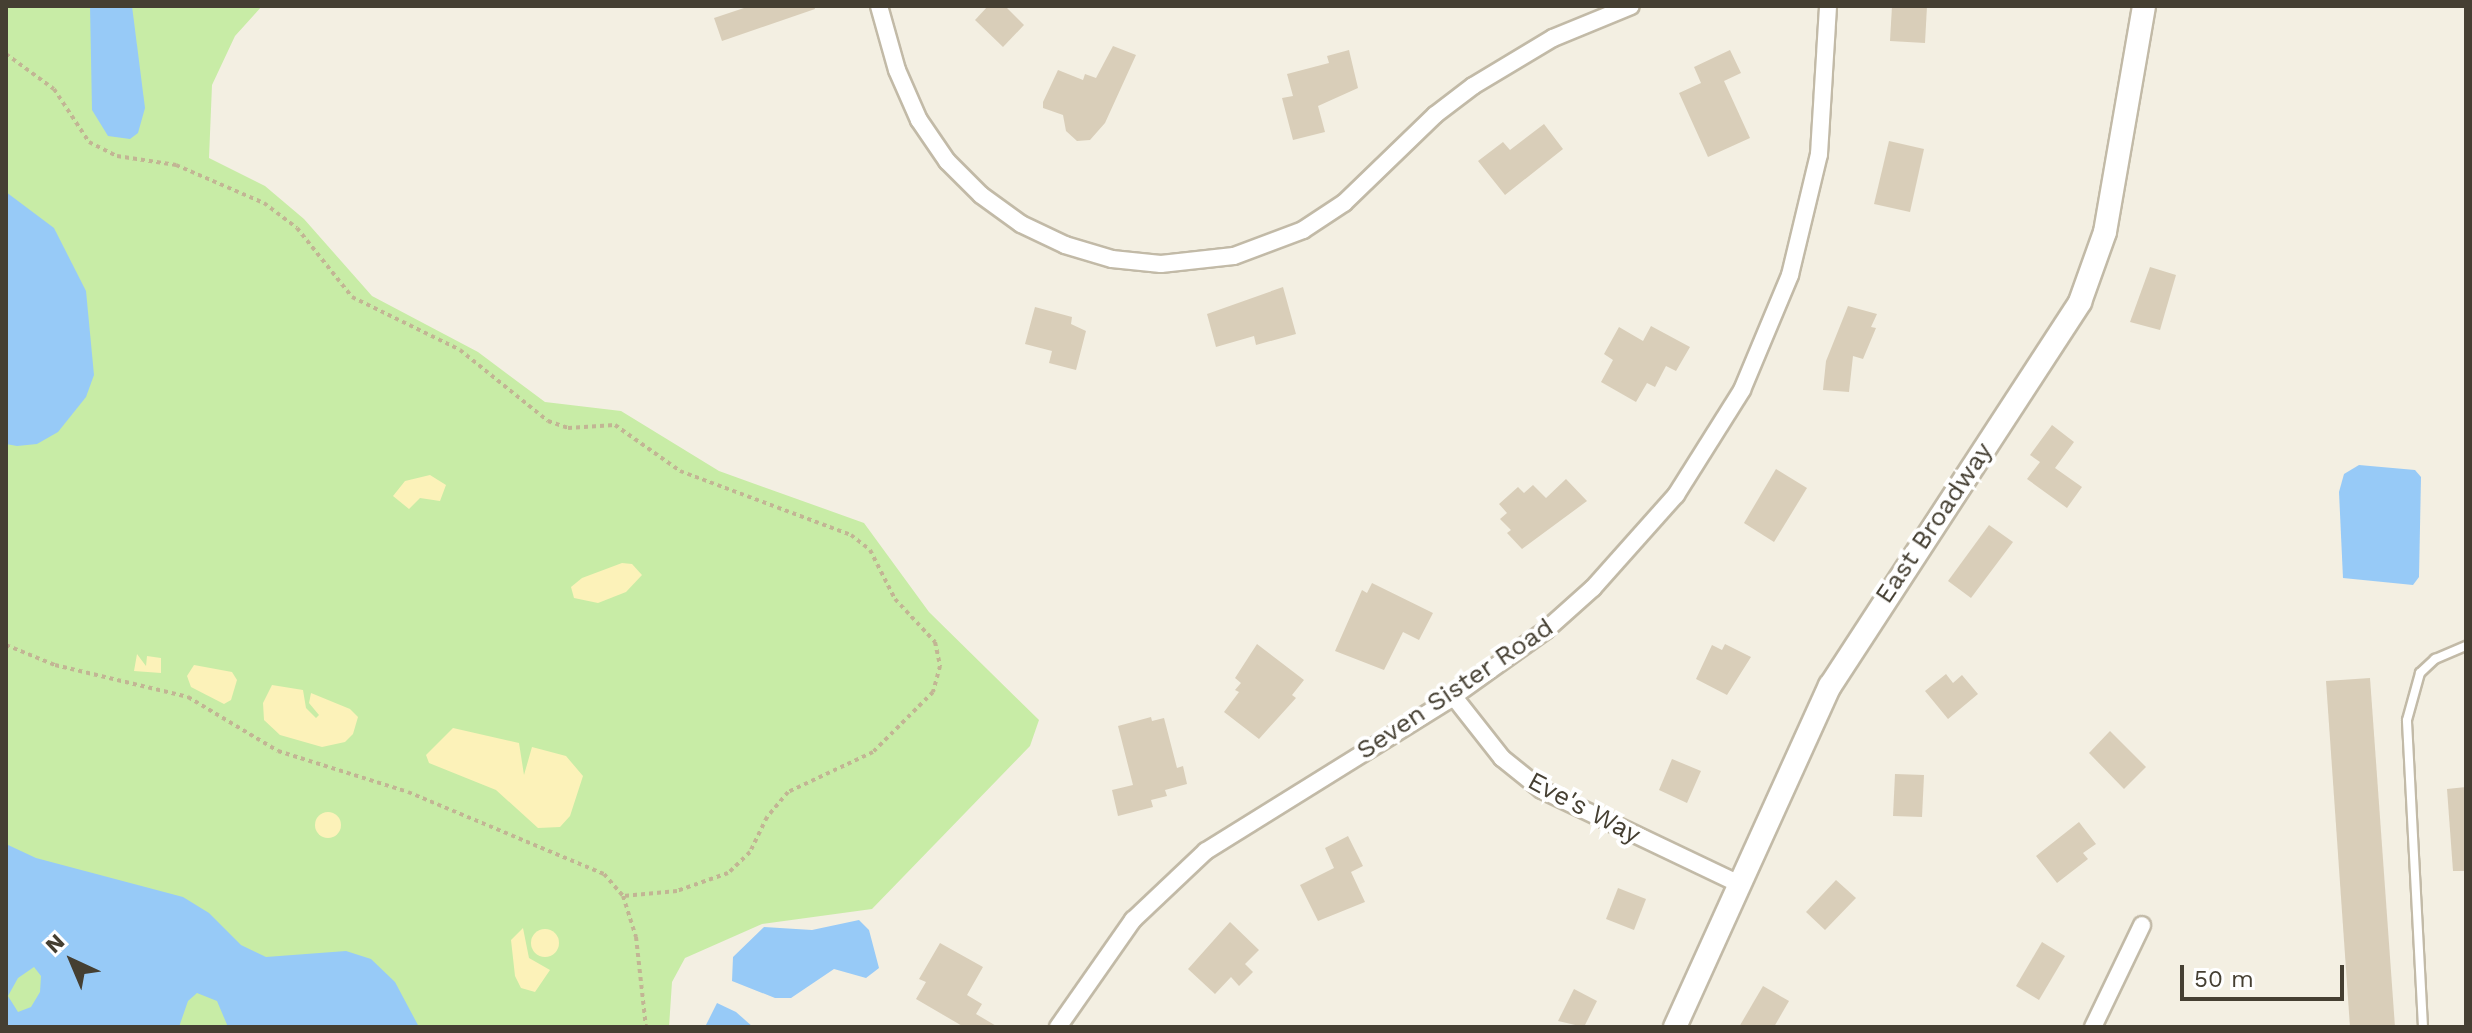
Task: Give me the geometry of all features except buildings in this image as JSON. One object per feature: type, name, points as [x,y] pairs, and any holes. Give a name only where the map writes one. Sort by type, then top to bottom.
[{"type":"street","points":[[879,6],[907,99],[932,141],[972,187],[1021,224],[1065,245],[1112,259],[1161,264],[1234,256],[1303,230],[1344,203],[1435,115],[1473,86],[1553,38],[1631,6]]},
{"type":"street","name":"Seven Sister Road","points":[[1058,1027],[1133,920],[1206,851],[1454,697],[1546,630],[1636,544],[1711,444],[1742,390],[1768,333],[1807,215],[1826,92],[1828,6]]},
{"type":"street","name":"East Broadway","points":[[1675,1027],[1835,676],[2080,302],[2105,232],[2144,6]]},
{"type":"street","name":"Eve's Way","points":[[1454,697],[1502,758],[1542,790],[1741,885]]},
{"type":"street","points":[[2093,1027],[2142,925]]},
{"type":"lane","points":[[2423,1027],[2407,720],[2420,673],[2435,659],[2466,646]]},
{"type":"path","points":[[6,54],[54,89],[89,142],[117,156],[176,165],[264,203],[297,228],[352,297],[460,350],[558,427],[615,425],[680,471],[851,535],[870,550],[895,599],[935,642],[940,666],[933,692],[890,740],[788,792],[767,817],[750,852],[728,873],[677,891],[623,896]]},
{"type":"path","points":[[6,645],[55,665],[188,697],[278,751],[343,768],[604,874],[623,896],[643,965],[646,1027]]},
{"type":"green space","points":[[6,6],[262,6],[235,36],[212,85],[209,158],[265,186],[304,219],[372,296],[478,352],[545,402],[621,411],[719,471],[864,523],[929,612],[1039,720],[1030,746],[872,909],[762,924],[685,958],[672,982],[669,1027],[6,1027]]},
{"type":"sand","points":[[430,475],[446,485],[440,501],[420,498],[409,509],[393,496],[405,481]]},
{"type":"sand","points":[[622,563],[632,564],[642,575],[626,592],[598,603],[574,598],[571,587],[582,578]]},
{"type":"sand","points":[[137,654],[146,666],[147,656],[161,658],[161,673],[134,671]]},
{"type":"sand","points":[[194,665],[232,672],[237,680],[231,700],[224,704],[191,687],[187,676]]},
{"type":"sand","points":[[272,685],[303,690],[306,708],[316,718],[319,715],[309,703],[311,693],[350,709],[358,717],[353,734],[345,742],[322,747],[280,735],[264,720],[263,703]]},
{"type":"sand","points":[[453,728],[519,743],[524,775],[532,747],[566,756],[583,776],[570,816],[560,827],[538,828],[496,790],[429,763],[426,755]]},
{"type":"sand","points":[[328,812],[337,816],[341,825],[337,834],[328,838],[319,834],[315,825],[319,816]]},
{"type":"sand","points":[[523,928],[529,958],[550,970],[535,992],[521,988],[515,976],[511,940]]},
{"type":"sand","points":[[545,929],[555,933],[559,943],[555,953],[545,957],[535,953],[531,943],[535,933]]},
{"type":"water","points":[[90,6],[132,6],[145,108],[138,133],[130,139],[108,136],[92,110]]},
{"type":"water","points":[[6,192],[54,228],[86,291],[94,375],[86,397],[58,432],[37,444],[17,446],[6,444]]},
{"type":"water","points":[[2359,465],[2415,470],[2421,477],[2419,577],[2413,585],[2343,578],[2339,492],[2344,474]]},
{"type":"water","points":[[6,844],[36,858],[183,897],[209,913],[241,945],[266,957],[346,951],[371,959],[395,982],[419,1027],[228,1027],[217,1001],[197,993],[188,1001],[179,1027],[6,1027]],"holes":[[[34,967],[41,976],[40,992],[31,1007],[18,1012],[8,996],[18,978]]]},
{"type":"water","points":[[859,920],[869,930],[879,968],[866,978],[834,969],[791,998],[775,998],[732,981],[733,957],[764,927],[812,930]]},
{"type":"water","points":[[717,1003],[736,1012],[753,1027],[705,1027]]}]
